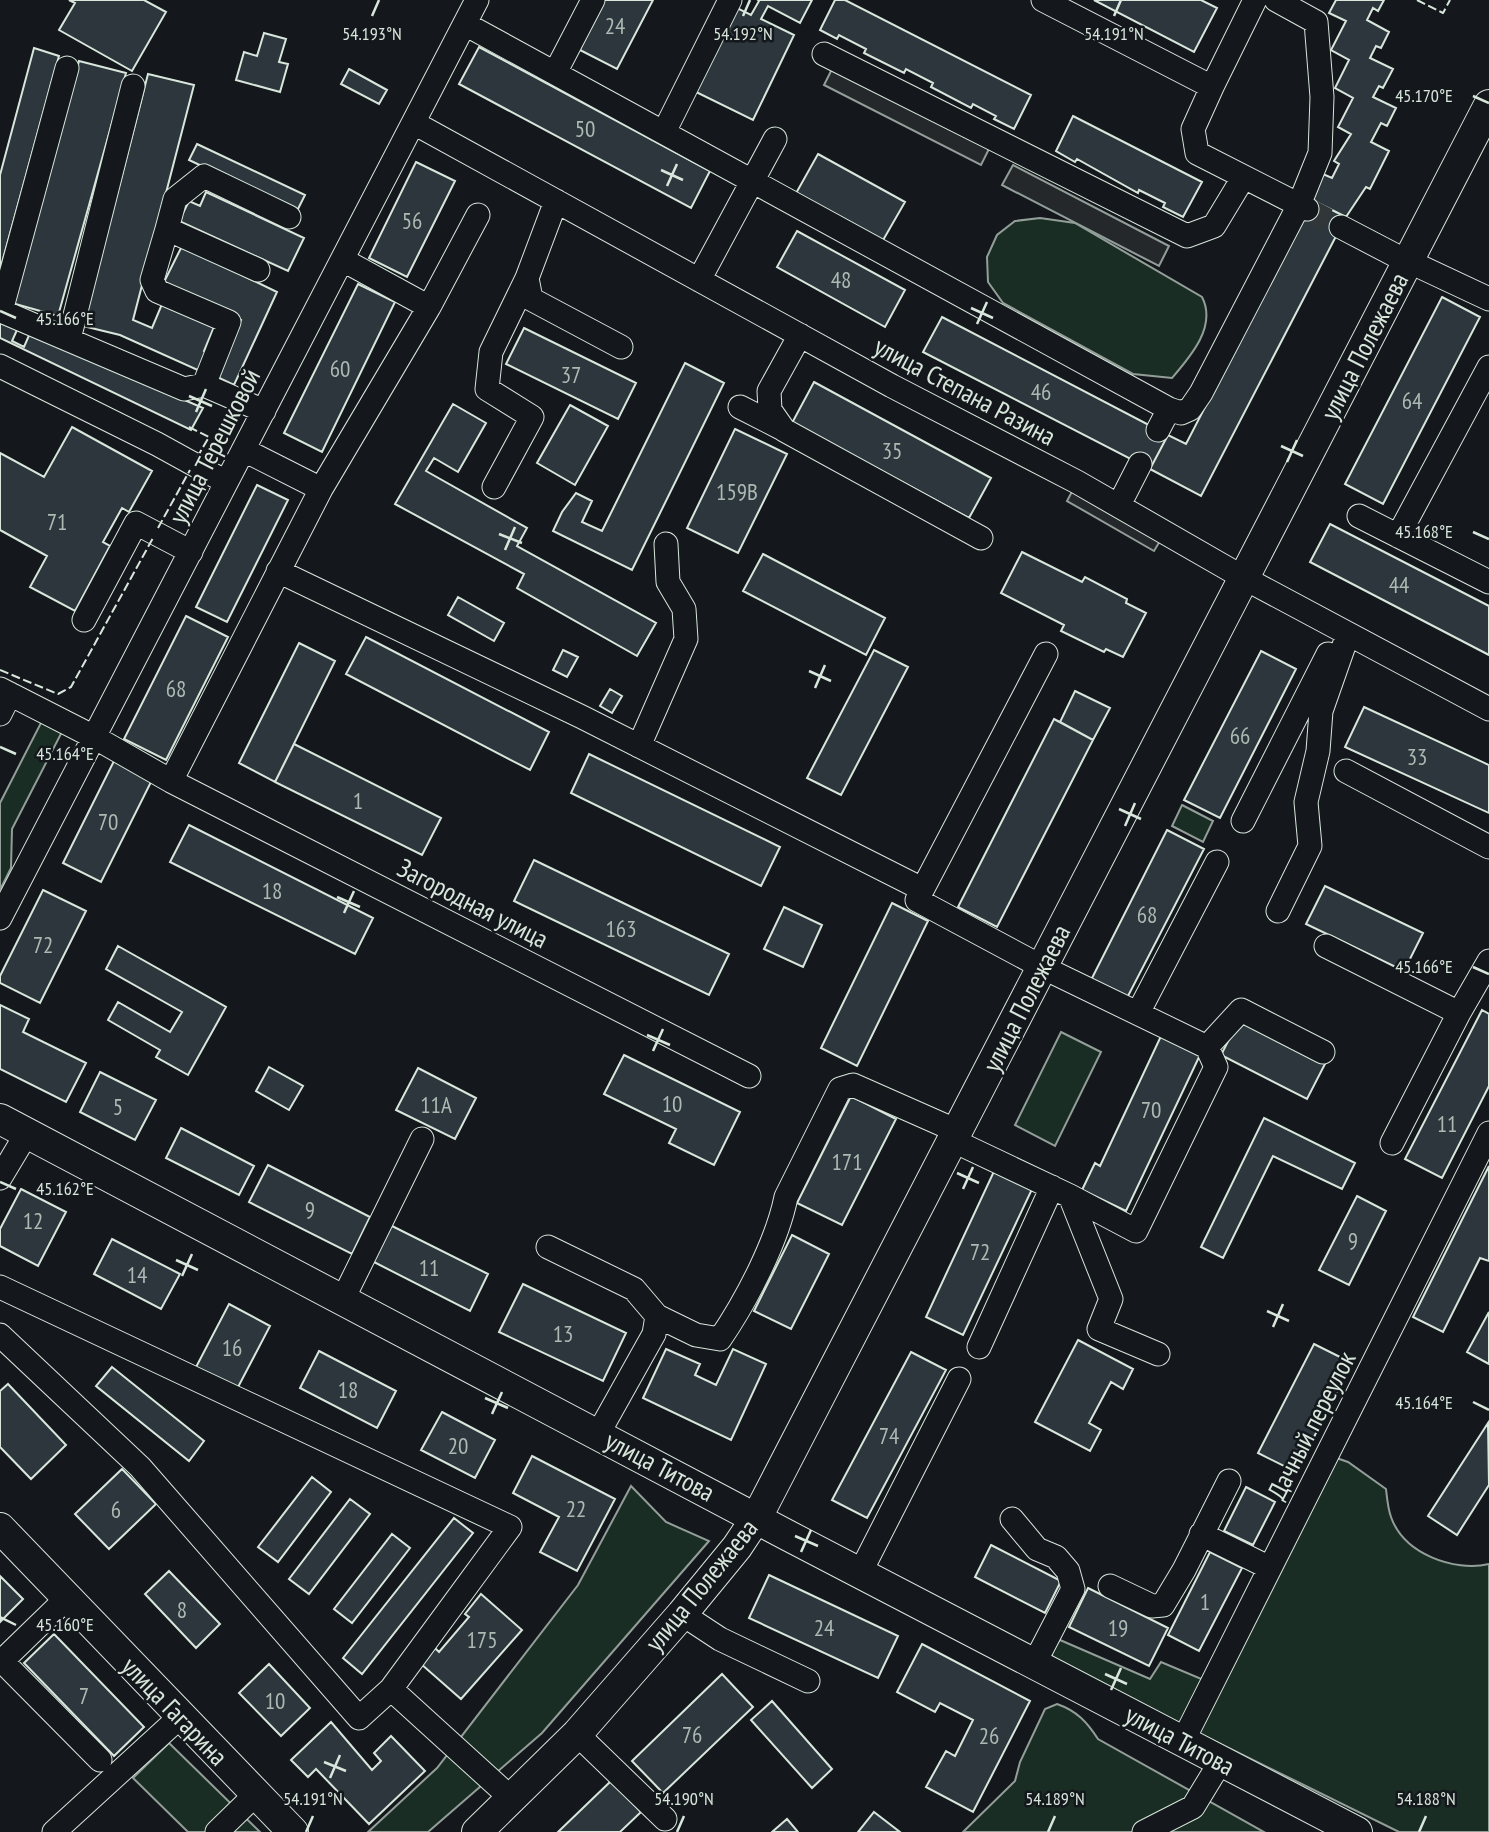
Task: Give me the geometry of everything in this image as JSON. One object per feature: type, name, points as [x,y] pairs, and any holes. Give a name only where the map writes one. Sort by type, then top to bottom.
[{"type":"main road","name":"улица Полежаева","points":[[477,1832],[577,1734],[682,1614],[737,1547],[757,1517],[1489,105]]},
{"type":"main road","name":"улица Титова","points":[[0,1119],[1357,1832]]},
{"type":"main road","name":"улица Гагарина","points":[[0,1528],[293,1832]]},
{"type":"street","name":"улица Терешковой","points":[[0,918],[477,0]]},
{"type":"street","points":[[555,73],[593,0]]},
{"type":"street","points":[[664,132],[730,0]]},
{"type":"street","points":[[1043,0],[1212,87]]},
{"type":"street","points":[[1255,0],[1193,129],[1197,153],[1303,207]]},
{"type":"street","points":[[465,23],[1169,409],[1181,413],[1195,404],[1303,207],[1320,153],[1322,97],[1316,22],[1276,0]]},
{"type":"street","points":[[824,54],[1186,236],[1214,226],[1243,178]]},
{"type":"street","points":[[66,68],[1,310],[184,389],[204,385],[264,411]]},
{"type":"street","points":[[69,339],[133,86]]},
{"type":"street","name":"улица Степана Разина","points":[[414,124],[800,335],[1119,505],[1244,578],[1489,709]]},
{"type":"street","points":[[699,280],[775,139]]},
{"type":"street","points":[[204,385],[229,322],[157,291],[152,280],[175,199],[204,176],[289,217]]},
{"type":"street","points":[[494,487],[532,417],[487,389],[491,352],[527,278],[556,201]]},
{"type":"street","points":[[171,780],[321,489],[429,307],[478,215]]},
{"type":"street","points":[[1341,227],[1489,299]]},
{"type":"street","points":[[167,229],[258,271]]},
{"type":"street","points":[[343,260],[429,307]]},
{"type":"street","points":[[527,278],[531,299],[621,346]]},
{"type":"street","points":[[785,430],[770,410],[769,391],[800,335]]},
{"type":"street","points":[[0,366],[157,444],[226,482]]},
{"type":"street","points":[[1398,536],[1489,367]]},
{"type":"street","points":[[740,407],[981,538]]},
{"type":"street","points":[[1158,430],[1169,409]]},
{"type":"street","points":[[244,450],[321,489]]},
{"type":"street","points":[[1119,505],[1140,464]]},
{"type":"street","points":[[1359,516],[1489,582]]},
{"type":"street","points":[[83,620],[136,523],[191,552]]},
{"type":"street","points":[[639,746],[686,639],[684,608],[668,582],[666,544]]},
{"type":"street","points":[[278,571],[639,746],[922,889]]},
{"type":"street","points":[[1243,821],[1345,632]]},
{"type":"street","points":[[1278,911],[1310,846],[1306,802],[1318,751],[1321,711],[1345,632]]},
{"type":"street","points":[[548,1247],[634,1289],[657,1316],[696,1335],[720,1339],[734,1318],[774,1238],[786,1198],[840,1089],[853,1085],[955,1135],[1136,1231],[1216,1067],[1207,1046],[1042,967],[917,900],[1046,654]]},
{"type":"street","name":"Загородная улица","points":[[3,699],[94,737],[171,780],[749,1076]]},
{"type":"street","points":[[1346,771],[1489,847]]},
{"type":"street","points":[[1138,1013],[1217,862]]},
{"type":"street","points":[[1326,946],[1459,1013]]},
{"type":"street","points":[[1392,1143],[1459,1013],[1483,986],[1489,961]]},
{"type":"street","points":[[1207,1046],[1241,1010],[1323,1052]]},
{"type":"street","points":[[0,1178],[27,1133]]},
{"type":"street","points":[[343,1299],[422,1139]]},
{"type":"street","name":"Дачный переулок","points":[[1182,1741],[1486,1146]]},
{"type":"street","points":[[979,1347],[1061,1191]]},
{"type":"street","points":[[1061,1191],[1111,1299],[1099,1329],[1158,1354]]},
{"type":"street","points":[[0,1287],[510,1527],[391,1689],[359,1718],[140,1466],[0,1335]]},
{"type":"street","points":[[598,1434],[654,1334],[657,1316]]},
{"type":"street","points":[[860,1573],[959,1379]]},
{"type":"street","points":[[1110,1586],[1152,1606],[1163,1605],[1229,1480]]},
{"type":"street","points":[[1012,1519],[1037,1549],[1056,1557],[1068,1571],[1073,1590],[1034,1664]]},
{"type":"street","points":[[1201,1534],[1270,1568]]},
{"type":"street","points":[[67,1598],[1,1660],[100,1760]]},
{"type":"street","points":[[682,1614],[720,1639],[808,1681]]},
{"type":"street","points":[[391,1689],[512,1799]]},
{"type":"street","points":[[54,1832],[181,1716]]},
{"type":"street","points":[[577,1734],[665,1819]]},
{"type":"street","points":[[1144,1832],[1193,1807],[1221,1761]]},
{"type":"street","points":[[217,1832],[256,1794]]},
{"type":"green space","points":[[1040,218],[1075,223],[1202,297],[1206,308],[1204,330],[1194,350],[1172,378],[1133,374],[1003,303],[988,282],[987,257],[997,235],[1015,221]]},
{"type":"green space","points":[[45,715],[65,726],[12,829],[11,868],[0,890],[0,803]]},
{"type":"green space","points":[[1182,805],[1213,821],[1203,842],[1172,826]]},
{"type":"green space","points":[[1061,1032],[1101,1052],[1055,1146],[1015,1125]]},
{"type":"green space","points":[[1319,1452],[1348,1462],[1386,1489],[1390,1514],[1398,1530],[1418,1550],[1446,1562],[1461,1565],[1489,1564],[1489,1832],[1399,1832],[1063,1666],[1052,1656],[1052,1647],[1060,1640],[1150,1679],[1161,1662],[1206,1681]]},
{"type":"green space","points":[[631,1486],[666,1522],[709,1541],[542,1733],[428,1832],[368,1832],[437,1768],[578,1585]]},
{"type":"green space","points":[[1057,1704],[1081,1718],[1098,1739],[1264,1832],[963,1832],[1015,1781],[1020,1762],[1045,1709]]},
{"type":"green space","points":[[169,1743],[260,1832],[188,1832],[133,1778]]},
{"type":"shaded area","points":[[834,65],[991,145],[981,165],[824,85]]},
{"type":"shaded area","points":[[1013,165],[1169,246],[1159,266],[1002,185]]},
{"type":"shaded area","points":[[1077,482],[1166,531],[1154,551],[1067,501]]},
{"type":"building","points":[[69,0],[144,0],[166,12],[132,71],[59,30],[75,3]]},
{"type":"building","points":[[603,0],[653,0],[617,69],[578,49]]},
{"type":"building","points":[[758,0],[812,0],[800,23],[768,6],[761,19],[794,35],[753,120],[694,91],[735,7],[751,15]]},
{"type":"building","points":[[835,0],[845,0],[1031,95],[1014,129],[973,104],[971,108],[931,87],[933,83],[906,69],[904,73],[864,53],[866,49],[839,35],[837,39],[820,30]]},
{"type":"building","points":[[1094,0],[1201,0],[1217,8],[1194,52]]},
{"type":"building","points":[[1336,0],[1384,0],[1378,11],[1373,8],[1367,20],[1389,32],[1381,48],[1376,46],[1370,58],[1393,69],[1383,88],[1379,86],[1373,97],[1396,108],[1387,126],[1381,123],[1371,142],[1389,151],[1370,189],[1366,187],[1346,217],[1312,200],[1323,174],[1332,178],[1339,164],[1334,161],[1351,134],[1338,127],[1353,98],[1335,88],[1349,60],[1331,50],[1346,21],[1329,13]]},
{"type":"building","points":[[264,33],[286,39],[279,62],[288,64],[280,92],[236,80],[244,52],[257,56]]},
{"type":"building","points":[[479,47],[710,171],[691,208],[459,84]]},
{"type":"building","points":[[34,48],[59,56],[0,270],[0,175]]},
{"type":"building","points":[[79,61],[126,73],[58,316],[12,303]]},
{"type":"building","points":[[349,69],[387,90],[379,104],[341,84]]},
{"type":"building","points":[[148,74],[194,85],[133,320],[152,328],[162,304],[214,327],[204,351],[210,354],[202,372],[120,335],[83,326]]},
{"type":"building","points":[[1073,116],[1202,182],[1183,217],[1163,207],[1165,203],[1139,190],[1138,193],[1077,159],[1075,162],[1056,151]]},
{"type":"building","points":[[197,144],[305,195],[297,211],[189,160]]},
{"type":"building","points":[[818,154],[905,202],[882,242],[795,195]]},
{"type":"building","points":[[416,162],[455,181],[407,277],[369,258]]},
{"type":"building","points":[[206,192],[304,238],[288,271],[179,221],[189,201],[200,206]]},
{"type":"building","points":[[1312,200],[1346,217],[1201,496],[1150,469],[1168,435],[1186,444]]},
{"type":"building","points":[[797,231],[905,290],[885,327],[777,267]]},
{"type":"building","points":[[182,246],[277,292],[234,385],[215,376],[241,320],[164,282]]},
{"type":"building","points":[[358,284],[395,302],[322,452],[284,433]]},
{"type":"building","points":[[1442,297],[1480,317],[1383,504],[1345,484]]},
{"type":"building","points":[[942,317],[1168,435],[1150,469],[923,352]]},
{"type":"building","points":[[0,322],[17,330],[12,341],[24,347],[30,333],[203,408],[191,430],[0,338]]},
{"type":"building","points":[[524,328],[636,383],[618,419],[506,364]]},
{"type":"building","points":[[685,363],[724,383],[632,570],[553,531],[562,512],[576,493],[592,501],[582,522],[602,531]]},
{"type":"building","points":[[814,382],[991,478],[969,518],[792,423]]},
{"type":"building","points":[[453,404],[486,423],[458,472],[434,458],[426,471],[527,528],[517,546],[656,623],[637,656],[517,588],[524,574],[395,504]]},
{"type":"building","points":[[570,405],[608,426],[575,485],[537,463]]},
{"type":"building","points":[[72,427],[152,471],[129,512],[122,508],[103,542],[110,546],[75,611],[30,587],[47,556],[0,530],[0,453],[44,477]]},
{"type":"building","points":[[735,429],[787,454],[738,553],[687,528]]},
{"type":"building","points":[[257,485],[288,500],[227,622],[196,607]]},
{"type":"building","points":[[1330,524],[1489,606],[1489,655],[1310,562]]},
{"type":"building","points":[[1022,552],[1082,582],[1085,577],[1127,599],[1126,603],[1146,613],[1123,657],[1106,649],[1104,652],[1061,631],[1064,625],[1001,593]]},
{"type":"building","points":[[763,554],[885,618],[866,655],[743,591]]},
{"type":"building","points":[[458,597],[504,623],[494,641],[448,615]]},
{"type":"building","points":[[186,616],[228,637],[166,760],[124,739]]},
{"type":"building","points":[[366,637],[549,732],[530,770],[346,674]]},
{"type":"building","points":[[299,643],[335,661],[275,782],[239,763]]},
{"type":"building","points":[[563,650],[578,657],[567,677],[553,670]]},
{"type":"building","points":[[874,650],[908,667],[841,795],[807,778]]},
{"type":"building","points":[[1261,651],[1296,669],[1220,818],[1184,800]]},
{"type":"building","points":[[610,689],[622,696],[612,713],[600,706]]},
{"type":"building","points":[[1075,691],[1110,708],[1093,740],[1060,722]]},
{"type":"building","points":[[1364,707],[1489,765],[1489,813],[1345,747]]},
{"type":"building","points":[[1054,719],[1093,740],[997,927],[958,907]]},
{"type":"building","points":[[294,744],[441,818],[422,855],[275,782]]},
{"type":"building","points":[[589,754],[780,847],[761,886],[571,793]]},
{"type":"building","points":[[115,759],[153,778],[101,882],[63,863]]},
{"type":"building","points":[[189,825],[373,918],[355,954],[170,862]]},
{"type":"building","points":[[1167,830],[1204,849],[1127,998],[1091,980]]},
{"type":"building","points":[[534,860],[729,954],[709,995],[514,901]]},
{"type":"building","points":[[1325,886],[1423,933],[1404,971],[1306,924]]},
{"type":"building","points":[[43,890],[86,911],[40,1003],[0,983],[0,976]]},
{"type":"building","points":[[892,903],[928,921],[857,1066],[821,1048]]},
{"type":"building","points":[[784,907],[822,925],[803,967],[764,949]]},
{"type":"building","points":[[118,946],[226,1007],[188,1075],[156,1057],[160,1050],[108,1020],[118,1002],[170,1032],[182,1012],[106,969]]},
{"type":"building","points":[[0,1005],[29,1019],[23,1032],[86,1063],[66,1102],[0,1069]]},
{"type":"building","points":[[1482,1010],[1489,1014],[1489,1086],[1442,1178],[1405,1159]]},
{"type":"building","points":[[1240,1018],[1326,1062],[1307,1099],[1221,1055]]},
{"type":"building","points":[[1161,1036],[1200,1055],[1126,1211],[1082,1190],[1095,1163],[1100,1166]]},
{"type":"building","points":[[624,1055],[740,1112],[714,1165],[669,1143],[676,1129],[604,1094]]},
{"type":"building","points":[[269,1067],[303,1086],[289,1110],[256,1091]]},
{"type":"building","points":[[418,1068],[476,1098],[455,1139],[396,1110]]},
{"type":"building","points":[[100,1072],[156,1100],[135,1140],[80,1112]]},
{"type":"building","points":[[851,1096],[896,1119],[842,1225],[797,1203]]},
{"type":"building","points":[[1264,1118],[1355,1163],[1342,1189],[1273,1156],[1223,1258],[1201,1247]]},
{"type":"building","points":[[181,1128],[254,1166],[239,1195],[166,1158]]},
{"type":"building","points":[[268,1165],[370,1217],[352,1254],[249,1202]]},
{"type":"building","points":[[1489,1166],[1489,1261],[1480,1258],[1443,1332],[1413,1317]]},
{"type":"building","points":[[996,1167],[1034,1185],[963,1335],[926,1317]]},
{"type":"building","points":[[21,1189],[66,1212],[38,1266],[0,1246],[0,1229]]},
{"type":"building","points":[[1357,1196],[1386,1211],[1349,1285],[1319,1270]]},
{"type":"building","points":[[388,1224],[488,1274],[470,1311],[370,1260]]},
{"type":"building","points":[[792,1235],[829,1254],[791,1329],[754,1311]]},
{"type":"building","points":[[112,1239],[180,1274],[161,1309],[94,1274]]},
{"type":"building","points":[[523,1284],[626,1333],[603,1381],[499,1332]]},
{"type":"building","points":[[229,1304],[270,1326],[236,1391],[195,1369]]},
{"type":"building","points":[[1489,1312],[1489,1364],[1467,1352]]},
{"type":"building","points":[[1078,1340],[1133,1369],[1123,1389],[1111,1382],[1089,1423],[1101,1430],[1090,1451],[1035,1422]]},
{"type":"building","points":[[1314,1344],[1352,1363],[1296,1472],[1258,1453]]},
{"type":"building","points":[[666,1349],[700,1364],[695,1375],[716,1385],[733,1349],[766,1364],[731,1440],[643,1398]]},
{"type":"building","points":[[319,1351],[396,1391],[377,1428],[300,1388]]},
{"type":"building","points":[[911,1352],[946,1370],[867,1518],[832,1500]]},
{"type":"building","points":[[112,1367],[204,1441],[189,1461],[96,1386]]},
{"type":"building","points":[[8,1384],[66,1445],[31,1479],[0,1447],[0,1391]]},
{"type":"building","points":[[442,1412],[495,1440],[475,1478],[421,1450]]},
{"type":"building","points":[[1488,1423],[1489,1485],[1457,1535],[1428,1516]]},
{"type":"building","points":[[532,1456],[615,1499],[577,1571],[540,1552],[559,1517],[513,1493]]},
{"type":"building","points":[[122,1469],[156,1504],[109,1549],[75,1514]]},
{"type":"building","points":[[312,1477],[331,1492],[278,1562],[258,1547]]},
{"type":"building","points":[[1246,1487],[1275,1502],[1253,1545],[1224,1531]]},
{"type":"building","points":[[350,1499],[370,1514],[309,1594],[289,1579]]},
{"type":"building","points":[[454,1518],[473,1533],[362,1674],[343,1658]]},
{"type":"building","points":[[392,1534],[410,1548],[352,1623],[334,1609]]},
{"type":"building","points":[[991,1545],[1061,1581],[1045,1613],[975,1577]]},
{"type":"building","points":[[1210,1552],[1242,1568],[1199,1651],[1168,1635]]},
{"type":"building","points":[[169,1571],[220,1624],[196,1648],[145,1594]]},
{"type":"building","points":[[769,1575],[898,1636],[878,1678],[749,1618]]},
{"type":"building","points":[[0,1576],[23,1599],[0,1622]]},
{"type":"building","points":[[1088,1588],[1168,1628],[1149,1666],[1069,1627]]},
{"type":"building","points":[[481,1594],[522,1630],[461,1699],[421,1664],[435,1648],[439,1652],[469,1617],[465,1614]]},
{"type":"building","points":[[54,1634],[144,1727],[114,1756],[24,1663]]},
{"type":"building","points":[[922,1644],[1030,1701],[973,1812],[926,1787],[946,1751],[955,1756],[973,1720],[940,1703],[935,1712],[897,1692]]},
{"type":"building","points":[[269,1664],[310,1708],[281,1736],[239,1693]]},
{"type":"building","points":[[722,1674],[753,1707],[663,1793],[632,1761]]},
{"type":"building","points":[[772,1701],[832,1769],[812,1788],[751,1720]]},
{"type":"building","points":[[331,1722],[372,1770],[381,1761],[374,1753],[391,1736],[425,1771],[369,1824],[316,1769],[308,1777],[291,1760]]},
{"type":"building","points":[[611,1781],[641,1812],[620,1832],[558,1832]]},
{"type":"building","points":[[874,1812],[900,1832],[858,1832]]},
{"type":"building","points":[[787,1819],[798,1832],[772,1832]]},
{"type":"tunnel","points":[[1307,209],[1341,227]]},
{"type":"fence","points":[[1417,0],[1443,13],[1450,0]]},
{"type":"fence","points":[[189,427],[209,437],[195,461]]},
{"type":"fence","points":[[158,528],[190,470]]},
{"type":"fence","points":[[0,670],[58,694],[71,687],[153,538]]}]
